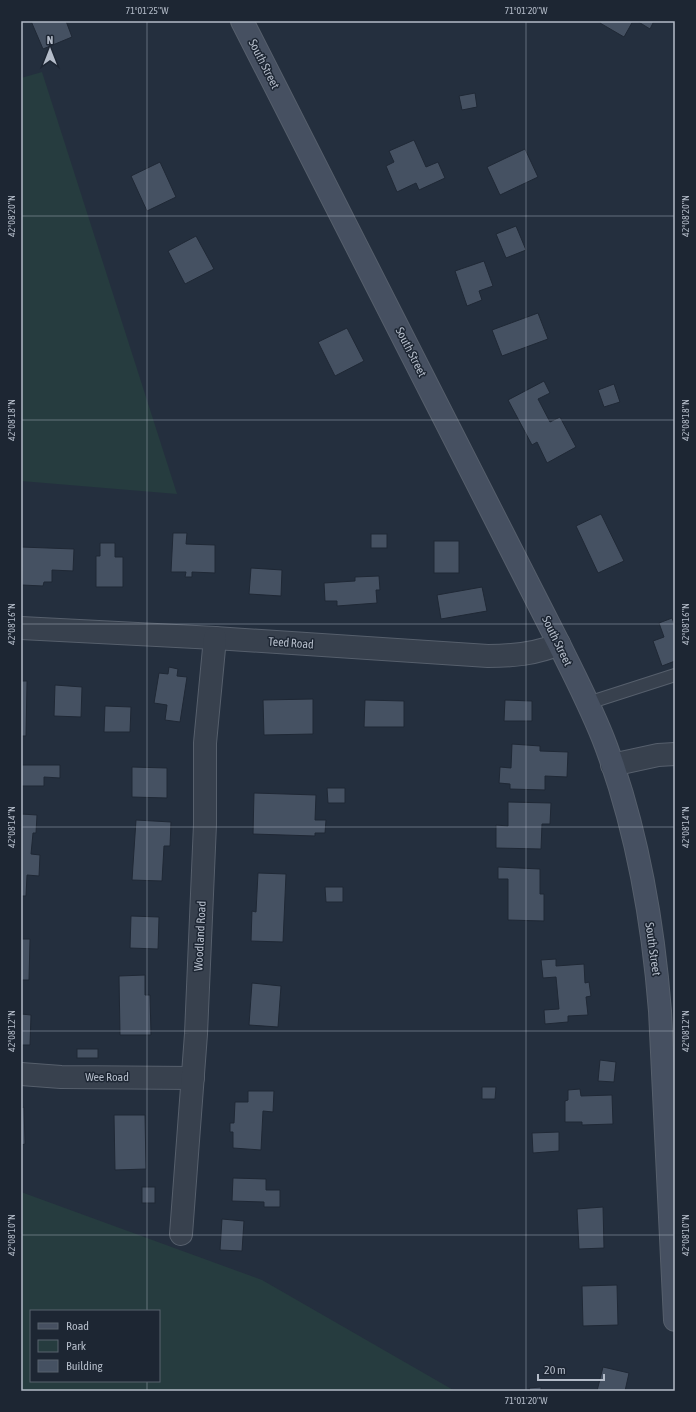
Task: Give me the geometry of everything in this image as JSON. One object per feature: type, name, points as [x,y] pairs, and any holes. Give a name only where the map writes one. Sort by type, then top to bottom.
[{"type":"main road","name":"South Street","points":[[242,21],[559,644],[588,703],[612,765],[632,833],[644,892],[655,962],[660,1011],[675,1320]]},
{"type":"street","name":"Teed Road","points":[[21,628],[215,638],[488,656],[515,655],[540,651],[559,644]]},
{"type":"street","name":"Woodland Road","points":[[181,1234],[193,1078],[205,824],[205,743],[215,638]]},
{"type":"street","points":[[612,765],[675,754]]},
{"type":"street","name":"Wee Road","points":[[21,1074],[92,1077],[193,1078]]},
{"type":"lane","points":[[588,703],[675,675]]},
{"type":"green space","points":[[42,72],[177,494],[21,481],[21,78]]},
{"type":"green space","points":[[21,1192],[262,1280],[455,1391],[21,1391]]},
{"type":"building","points":[[31,21],[66,21],[72,37],[43,49]]},
{"type":"building","points":[[601,21],[633,21],[624,37],[600,23]]},
{"type":"building","points":[[637,21],[654,21],[650,29]]},
{"type":"building","points":[[475,93],[477,107],[462,110],[459,96]]},
{"type":"building","points":[[414,140],[426,167],[438,162],[445,178],[419,190],[416,183],[397,192],[386,166],[394,162],[389,151]]},
{"type":"building","points":[[525,149],[538,177],[500,195],[487,167]]},
{"type":"building","points":[[160,162],[176,197],[147,211],[131,176]]},
{"type":"building","points":[[516,226],[526,250],[506,258],[496,234]]},
{"type":"building","points":[[196,236],[214,269],[185,284],[168,251]]},
{"type":"building","points":[[484,261],[493,286],[479,291],[482,300],[467,306],[455,271]]},
{"type":"building","points":[[538,313],[548,339],[502,356],[492,330]]},
{"type":"building","points":[[347,328],[364,361],[335,376],[318,342]]},
{"type":"building","points":[[544,381],[550,393],[538,399],[550,422],[560,417],[576,447],[547,463],[537,442],[532,445],[508,400]]},
{"type":"building","points":[[614,384],[620,402],[604,407],[598,390]]},
{"type":"building","points":[[601,514],[624,561],[598,573],[576,526]]},
{"type":"building","points":[[173,533],[187,533],[186,544],[215,545],[215,573],[192,572],[192,577],[185,577],[186,572],[171,572]]},
{"type":"building","points":[[371,534],[387,534],[387,548],[371,548]]},
{"type":"building","points":[[434,541],[459,541],[459,573],[434,573]]},
{"type":"building","points":[[100,543],[115,543],[115,557],[123,557],[123,587],[96,587],[96,556],[100,556]]},
{"type":"building","points":[[21,547],[74,549],[73,571],[52,570],[52,582],[44,582],[43,586],[22,585]]},
{"type":"building","points":[[251,568],[282,570],[281,596],[249,594]]},
{"type":"building","points":[[379,576],[380,590],[376,590],[377,603],[337,606],[337,601],[325,601],[324,583],[355,581],[355,577]]},
{"type":"building","points":[[482,587],[487,611],[441,619],[437,595]]},
{"type":"building","points":[[672,618],[675,626],[675,661],[662,666],[653,641],[664,637],[659,623]]},
{"type":"building","points":[[169,667],[178,669],[177,676],[187,677],[180,722],[165,720],[167,705],[154,703],[159,673],[168,674]]},
{"type":"building","points":[[21,681],[27,681],[26,736],[21,736]]},
{"type":"building","points":[[55,685],[82,687],[81,717],[54,716]]},
{"type":"building","points":[[313,699],[313,734],[264,735],[263,700]]},
{"type":"building","points":[[365,700],[404,701],[404,727],[364,727]]},
{"type":"building","points":[[505,700],[532,701],[532,721],[504,721]]},
{"type":"building","points":[[105,706],[131,707],[130,732],[104,732]]},
{"type":"building","points":[[512,744],[540,746],[540,751],[568,752],[567,777],[545,776],[545,790],[510,789],[510,784],[499,783],[500,767],[511,768]]},
{"type":"building","points":[[21,765],[60,765],[60,778],[44,777],[44,786],[21,786]]},
{"type":"building","points":[[132,767],[167,768],[167,798],[132,797]]},
{"type":"building","points":[[327,788],[345,788],[345,803],[328,803]]},
{"type":"building","points":[[254,793],[316,795],[315,820],[326,820],[325,833],[315,833],[315,836],[253,834]]},
{"type":"building","points":[[508,802],[551,803],[550,824],[542,824],[541,849],[496,848],[496,825],[508,826]]},
{"type":"building","points":[[21,814],[37,815],[36,833],[33,833],[31,854],[40,855],[39,876],[27,875],[26,896],[21,896]]},
{"type":"building","points":[[136,820],[171,822],[170,846],[164,846],[162,881],[132,880]]},
{"type":"building","points":[[498,867],[540,869],[540,894],[544,894],[544,921],[508,920],[508,879],[498,879]]},
{"type":"building","points":[[258,873],[286,874],[283,942],[251,941],[252,911],[256,912]]},
{"type":"building","points":[[325,887],[343,887],[343,902],[326,902]]},
{"type":"building","points":[[131,916],[159,917],[158,949],[130,948]]},
{"type":"building","points":[[21,939],[30,939],[29,980],[21,980]]},
{"type":"building","points":[[556,959],[556,966],[584,964],[585,983],[589,982],[591,996],[586,997],[588,1015],[568,1016],[568,1022],[545,1024],[544,1010],[559,1009],[556,977],[543,978],[541,960]]},
{"type":"building","points":[[145,975],[145,995],[150,995],[151,1035],[120,1035],[119,976]]},
{"type":"building","points":[[252,983],[281,986],[278,1027],[249,1025]]},
{"type":"building","points":[[21,1014],[31,1015],[30,1045],[21,1045]]},
{"type":"building","points":[[77,1049],[98,1049],[98,1058],[77,1058]]},
{"type":"building","points":[[600,1060],[616,1062],[614,1082],[598,1081]]},
{"type":"building","points":[[482,1087],[496,1087],[495,1099],[482,1099]]},
{"type":"building","points":[[580,1089],[581,1096],[612,1095],[613,1124],[582,1125],[582,1122],[565,1122],[565,1101],[568,1100],[568,1090]]},
{"type":"building","points":[[248,1091],[274,1091],[273,1112],[263,1111],[261,1150],[233,1148],[233,1132],[230,1132],[230,1123],[234,1123],[235,1102],[248,1102]]},
{"type":"building","points":[[24,1107],[25,1144],[21,1145],[21,1108]]},
{"type":"building","points":[[114,1115],[145,1115],[146,1169],[115,1170]]},
{"type":"building","points":[[559,1132],[559,1151],[533,1153],[532,1133]]},
{"type":"building","points":[[233,1178],[266,1179],[266,1190],[280,1190],[280,1207],[264,1207],[264,1202],[232,1201]]},
{"type":"building","points":[[142,1187],[155,1187],[155,1203],[142,1203]]},
{"type":"building","points":[[603,1207],[604,1248],[579,1249],[577,1209]]},
{"type":"building","points":[[222,1219],[244,1221],[242,1251],[220,1250]]},
{"type":"building","points":[[617,1285],[618,1325],[583,1326],[582,1286]]},
{"type":"building","points":[[603,1367],[629,1373],[625,1391],[597,1391]]},
{"type":"building","points":[[541,1387],[541,1391],[530,1391],[529,1388]]}]
